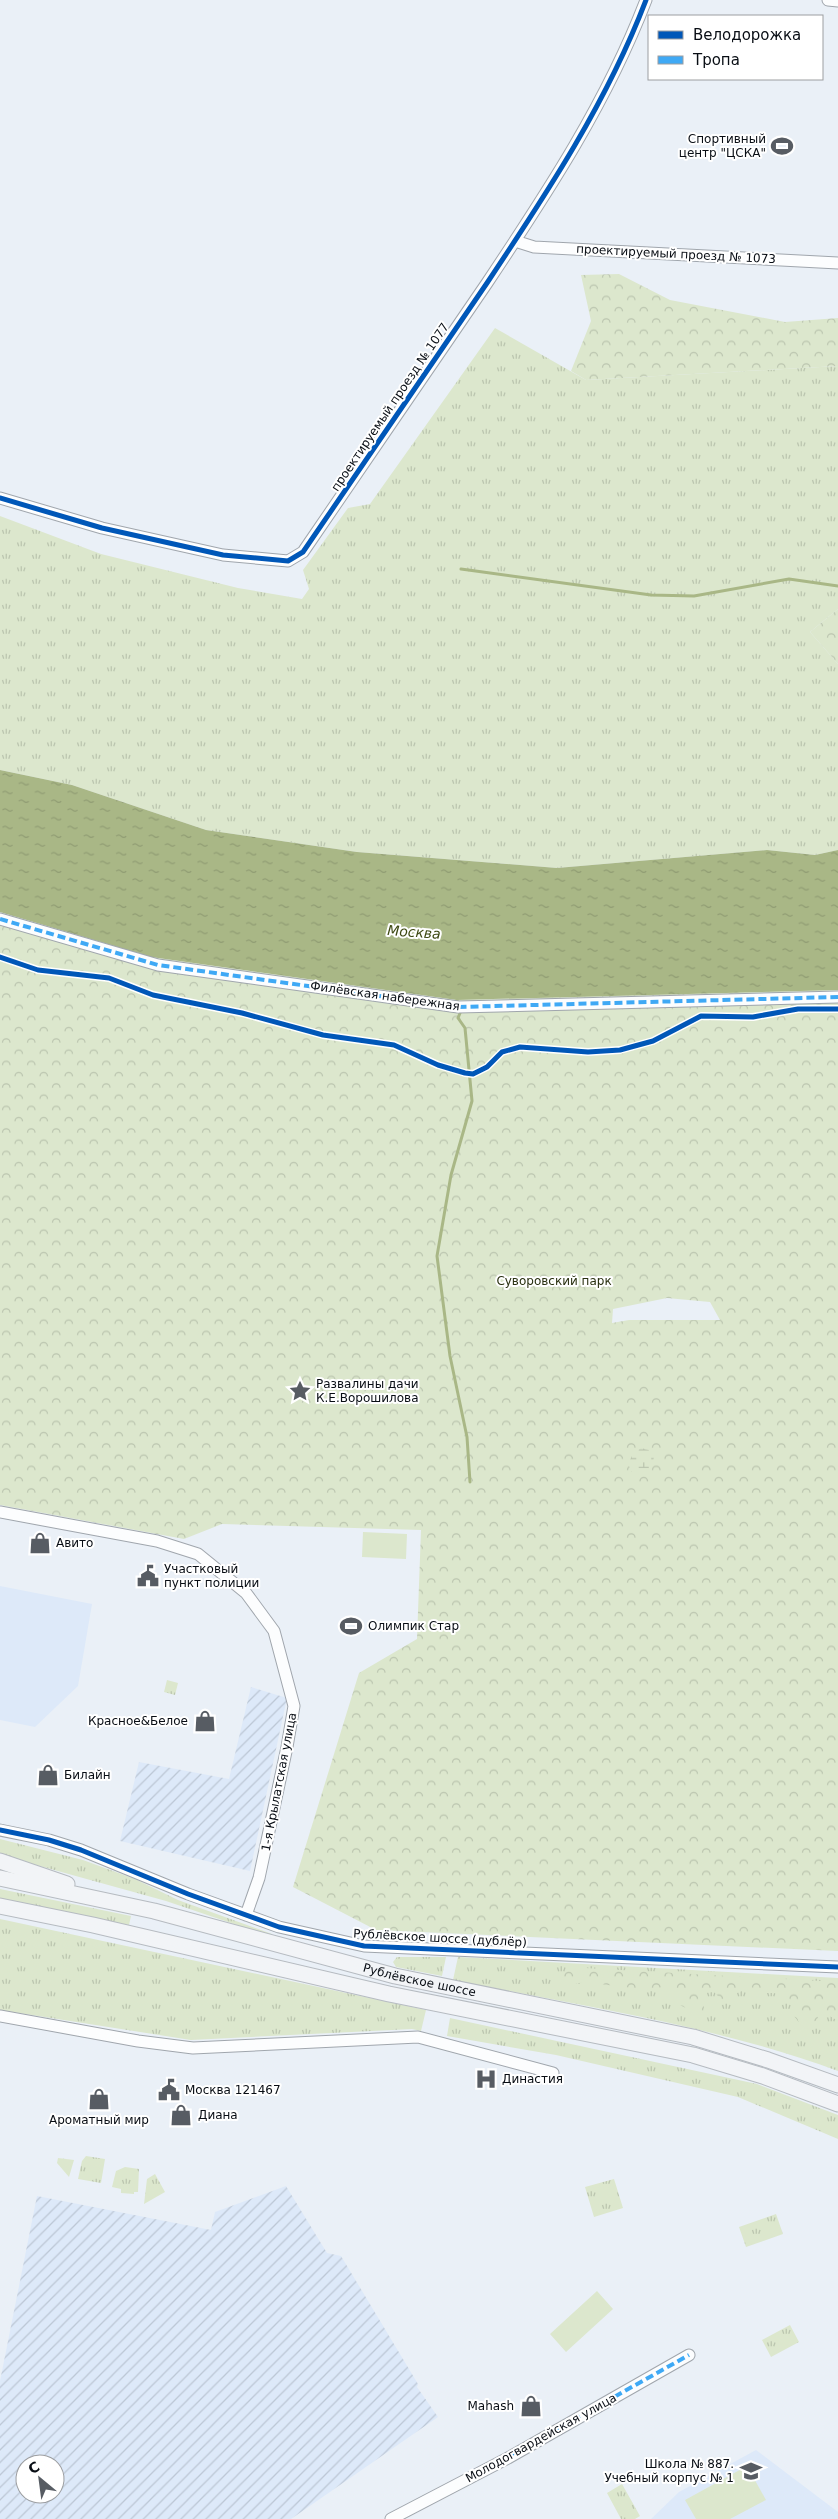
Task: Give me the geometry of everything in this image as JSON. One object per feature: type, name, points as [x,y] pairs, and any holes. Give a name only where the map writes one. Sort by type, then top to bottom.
[{"type":"main road","points":[[0,1861],[111,1900]]},
{"type":"main road","name":"Рублёвское шоссе","points":[[0,1878],[111,1900],[395,1976],[693,2037],[768,2060],[838,2085]]},
{"type":"main road","name":"Рублёвское шоссе","points":[[0,1906],[93,1924],[389,1994],[692,2055],[763,2076],[838,2104]]},
{"type":"street","name":"проектируемый проезд № 1077","points":[[0,498],[102,528],[214,553],[288,561],[303,552],[515,241],[579,140],[630,40],[646,0]]},
{"type":"street","points":[[828,0],[838,1]]},
{"type":"street","name":"проектируемый проезд № 1073","points":[[515,241],[534,247],[838,262]]},
{"type":"street","name":"Филёвская набережная","points":[[0,920],[158,965],[458,1007],[838,998]]},
{"type":"street","name":"1-я Крылатская улица","points":[[0,1512],[158,1541],[198,1554],[246,1593],[274,1631],[290,1685],[294,1706],[288,1747],[259,1878],[246,1915]]},
{"type":"street","name":"Рублёвское шоссе (дублёр)","points":[[0,1830],[50,1840],[81,1850],[246,1915],[310,1936],[364,1946],[838,1967]]},
{"type":"street","points":[[0,2016],[138,2041],[193,2048],[418,2037],[554,2073]]},
{"type":"street","name":"Молодогвардейская улица","points":[[391,2519],[508,2458],[689,2355]]},
{"type":"shaded area","points":[[0,1586],[92,1604],[78,1686],[35,1727],[0,1720]]},
{"type":"shaded area","points":[[251,1687],[287,1698],[250,1871],[120,1841],[139,1762],[229,1779]]},
{"type":"shaded area","points":[[286,2186],[327,2253],[341,2256],[418,2384],[417,2387],[438,2417],[291,2519],[0,2519],[0,2381],[37,2196],[211,2230],[215,2212]]},
{"type":"shaded area","name":"Школа № 887. Учебный корпус № 1","points":[[756,2450],[838,2512],[838,2519],[651,2519],[679,2492]]},
{"type":"green space","points":[[619,274],[670,300],[785,322],[838,318],[838,366],[586,380],[571,371],[591,321],[581,275]]},
{"type":"green space","points":[[495,328],[586,380],[838,366],[838,609],[810,632],[838,664],[838,850],[815,855],[767,850],[557,868],[357,852],[206,830],[72,785],[0,770],[0,516],[101,554],[238,588],[302,599],[309,589],[303,570],[348,508],[370,504]]},
{"type":"green space","points":[[838,609],[838,664],[810,632]]},
{"type":"green space","name":"Суворовский парк","points":[[0,912],[151,957],[457,1000],[838,990],[838,1951],[376,1930],[293,1887],[359,1673],[417,1639],[421,1530],[222,1524],[184,1539],[0,1505]],"holes":[[[667,1298],[710,1302],[720,1320],[629,1320],[612,1323],[613,1309]]]},
{"type":"green space","points":[[641,1448],[649,1450],[654,1456],[649,1468],[639,1475],[632,1472],[628,1464],[633,1454]]},
{"type":"green space","points":[[363,1532],[407,1534],[406,1559],[362,1557]]},
{"type":"green space","points":[[167,1680],[178,1683],[175,1695],[164,1692]]},
{"type":"green space","points":[[0,1839],[83,1860],[135,1879],[178,1900],[272,1934],[269,1936],[166,1901],[0,1855]]},
{"type":"green space","points":[[0,1889],[131,1916],[129,1925],[0,1899]]},
{"type":"green space","points":[[0,1919],[426,2010],[421,2031],[412,2029],[191,2040],[0,2010]]},
{"type":"green space","points":[[397,1957],[446,1957],[442,1976],[396,1967],[393,1962]]},
{"type":"green space","points":[[458,1957],[838,1978],[838,2071],[745,2041],[696,2029],[453,1980]]},
{"type":"green space","points":[[567,1967],[838,1982],[838,2021],[820,2010],[817,2020],[806,2026],[798,2021],[790,2011],[793,2001],[774,1993],[763,1993],[751,1987],[737,1993],[735,2002],[721,1999],[714,1992],[704,1993],[704,2012],[696,2011],[676,2002],[676,1993],[668,1986],[648,1990],[584,1982],[571,1985],[563,1976]]},
{"type":"green space","points":[[450,2018],[757,2084],[838,2115],[838,2139],[738,2097],[556,2055],[447,2036]]},
{"type":"green space","points":[[86,2156],[105,2159],[101,2183],[78,2179],[82,2161]]},
{"type":"green space","points":[[58,2158],[74,2160],[69,2177],[57,2163]]},
{"type":"green space","points":[[125,2167],[139,2169],[138,2192],[134,2192],[134,2194],[121,2193],[121,2189],[112,2187],[116,2171]]},
{"type":"green space","points":[[155,2174],[165,2192],[144,2204],[147,2179]]},
{"type":"green space","points":[[614,2179],[623,2208],[594,2217],[585,2187]]},
{"type":"green space","points":[[776,2214],[783,2234],[746,2247],[739,2227]]},
{"type":"green space","points":[[597,2291],[613,2309],[566,2352],[550,2334]]},
{"type":"green space","points":[[790,2325],[799,2342],[771,2357],[762,2340]]},
{"type":"green space","points":[[747,2466],[766,2500],[730,2519],[696,2519],[685,2500]]},
{"type":"green space","points":[[622,2484],[640,2516],[635,2519],[621,2519],[607,2493]]},
{"type":"water","name":"Москва","points":[[0,770],[72,785],[206,830],[357,852],[557,868],[767,850],[815,855],[838,850],[838,990],[457,1000],[151,957],[0,912]]},
{"type":"waterway","points":[[461,569],[651,595],[694,596],[789,579],[838,586]]},
{"type":"waterway","points":[[457,1000],[460,1013],[458,1018],[465,1028],[472,1101],[451,1175],[437,1256],[450,1356],[467,1437],[470,1482]]},
{"type":"marked path","points":[[0,919],[158,965],[458,1007],[838,997]]},
{"type":"marked path","points":[[489,2467],[689,2355]]},
{"type":"cycle path","points":[[0,498],[102,528],[223,555],[288,561],[303,552],[532,215],[594,111],[613,75],[646,0]]},
{"type":"cycle path","points":[[0,957],[38,970],[109,978],[153,995],[242,1013],[323,1035],[394,1045],[438,1065],[473,1074],[487,1067],[502,1052],[520,1047],[588,1052],[620,1050],[653,1041],[701,1016],[753,1017],[798,1009],[838,1009]]},
{"type":"cycle path","points":[[0,1830],[49,1840],[81,1850],[188,1894],[279,1927],[364,1946],[838,1967]]},
{"type":"place","name":"Спортивный центр \"ЦСКА\"","points":[[782,146]]},
{"type":"place","name":"Развалины дачи К.Е.Ворошилова","points":[[300,1391]]},
{"type":"place","name":"Авито","points":[[40,1543]]},
{"type":"place","name":"Участковый пункт полиции","points":[[148,1576]]},
{"type":"place","name":"Олимпик Стар","points":[[351,1626]]},
{"type":"place","name":"Красное&Белое","points":[[205,1721]]},
{"type":"place","name":"Билайн","points":[[48,1775]]},
{"type":"place","name":"Династия","points":[[486,2079]]},
{"type":"place","name":"Москва 121467","points":[[169,2090]]},
{"type":"place","name":"Ароматный мир","points":[[99,2099]]},
{"type":"place","name":"Диана","points":[[181,2115]]},
{"type":"place","name":"Mahash","points":[[531,2406]]},
{"type":"place","name":"Школа № 887. Учебный корпус № 1","points":[[751,2471]]}]
